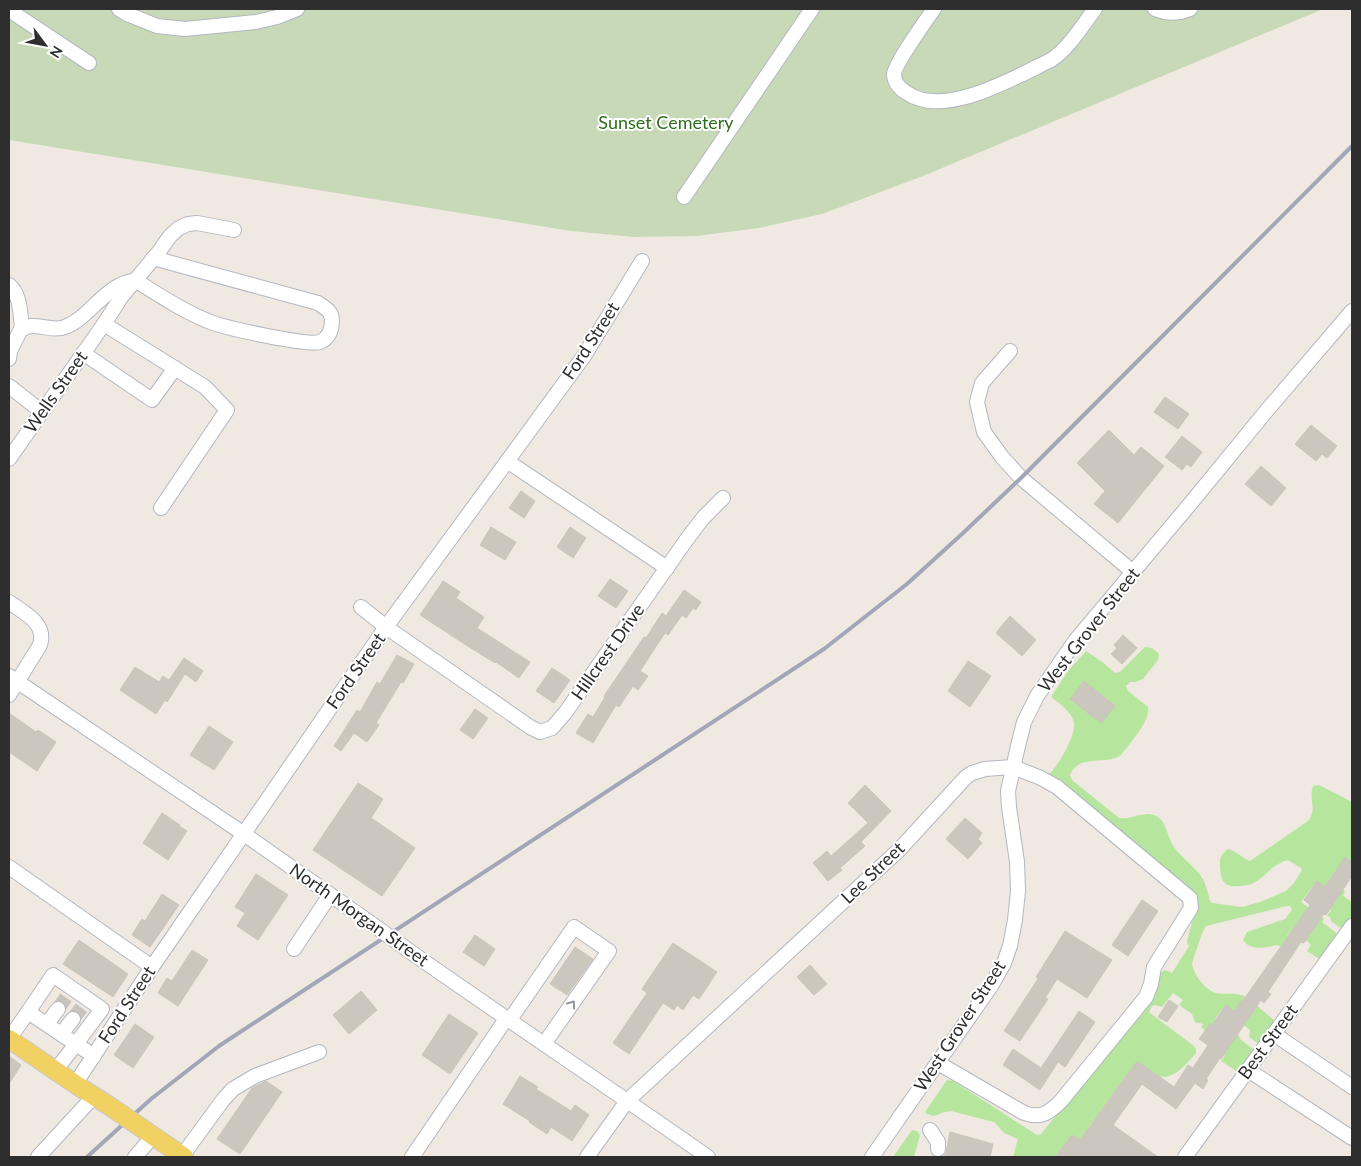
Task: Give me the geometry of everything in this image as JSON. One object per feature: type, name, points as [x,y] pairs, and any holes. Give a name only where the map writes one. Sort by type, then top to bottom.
[{"type":"main road","points":[[9,1039],[183,1156]]},
{"type":"street","points":[[125,10],[157,26],[185,29],[256,22],[277,17],[296,9]]},
{"type":"street","points":[[684,197],[812,9]]},
{"type":"street","points":[[932,12],[899,61],[894,75],[897,84],[908,94],[936,102],[951,100],[990,89],[1051,60],[1058,55],[1095,9]]},
{"type":"street","points":[[1155,9],[1172,14],[1190,9]]},
{"type":"street","points":[[9,10],[89,63]]},
{"type":"street","name":"Wells Street","points":[[9,460],[122,296],[170,236],[179,228],[197,223],[234,230]]},
{"type":"street","points":[[22,328],[28,326],[58,329],[66,327],[113,289],[121,284],[135,280],[208,322],[296,341],[318,343],[326,339],[329,334],[332,318],[328,310],[318,303],[153,258]]},
{"type":"street","name":"Ford Street","points":[[75,1084],[152,967],[386,627],[584,356],[642,261]]},
{"type":"street","points":[[9,285],[15,291],[18,300],[22,328],[10,351],[9,359]]},
{"type":"street","name":"West Grover Street","points":[[872,1157],[991,986],[1010,946],[1018,891],[1008,791],[1024,722],[1037,696],[1074,641],[1352,311]]},
{"type":"street","points":[[104,324],[205,387],[227,410],[161,508]]},
{"type":"street","points":[[1010,351],[982,383],[977,402],[984,432],[1002,457],[1021,478],[1133,572]]},
{"type":"street","points":[[83,354],[152,400],[175,368]]},
{"type":"street","points":[[9,386],[42,412]]},
{"type":"street","points":[[508,461],[667,568],[687,539],[723,498]]},
{"type":"street","name":"Hillcrest Drive","points":[[386,627],[530,727],[540,732],[552,728],[565,713],[667,568]]},
{"type":"street","points":[[9,602],[35,621],[41,630],[42,638],[40,644],[13,679],[9,695]]},
{"type":"street","points":[[361,607],[386,627]]},
{"type":"street","name":"North Morgan Street","points":[[13,679],[244,834],[508,1020],[708,1157]]},
{"type":"street","name":"Lee Street","points":[[587,1157],[627,1101],[899,850],[966,777],[985,769],[1013,767],[1041,778],[1057,787],[1190,898],[1191,908],[1154,967],[1146,997],[1061,1101],[1049,1112],[1036,1116],[1024,1113],[938,1063]]},
{"type":"street","points":[[9,867],[152,967]]},
{"type":"street","points":[[294,948],[330,895]]},
{"type":"street","name":"Best Street","points":[[1185,1157],[1352,926]]},
{"type":"street","points":[[412,1157],[574,927],[609,951],[544,1044]]},
{"type":"street","points":[[9,1039],[53,976],[84,1004],[102,1009],[119,1017]]},
{"type":"street","points":[[47,1024],[58,1009]]},
{"type":"street","points":[[55,1071],[102,1009]]},
{"type":"street","points":[[28,1012],[94,1056]]},
{"type":"street","points":[[61,1034],[73,1019]]},
{"type":"street","points":[[1274,1034],[1352,1087]]},
{"type":"street","points":[[183,1156],[222,1100],[233,1089],[255,1076],[319,1052]]},
{"type":"street","points":[[1248,1070],[1352,1138]]},
{"type":"street","points":[[38,1157],[94,1096]]},
{"type":"street","points":[[930,1130],[938,1142],[938,1149]]},
{"type":"street","points":[[135,1157],[149,1134]]},
{"type":"green space","name":"Sunset Cemetery","points":[[9,9],[1323,9],[923,176],[822,214],[759,228],[696,236],[634,237],[571,231],[9,140]]},
{"type":"green space","points":[[1145,647],[1152,648],[1158,653],[1158,660],[1143,679],[1130,682],[1126,686],[1128,691],[1148,707],[1148,713],[1143,725],[1121,755],[1108,760],[1080,764],[1074,768],[1070,775],[1072,780],[1119,818],[1150,814],[1161,819],[1172,844],[1203,879],[1210,901],[1212,903],[1242,907],[1286,891],[1294,883],[1302,870],[1288,860],[1278,864],[1252,884],[1230,886],[1224,882],[1221,876],[1220,863],[1223,854],[1228,849],[1250,861],[1308,821],[1313,808],[1313,786],[1319,785],[1352,802],[1352,867],[1343,860],[1329,880],[1345,891],[1343,896],[1352,902],[1352,916],[1342,929],[1331,921],[1330,917],[1327,916],[1335,898],[1315,883],[1301,902],[1324,919],[1322,922],[1339,935],[1321,960],[1307,951],[1311,945],[1306,940],[1315,928],[1302,917],[1287,936],[1292,941],[1285,949],[1277,945],[1263,948],[1254,947],[1243,940],[1247,932],[1285,919],[1292,910],[1290,906],[1206,926],[1192,963],[1200,981],[1208,989],[1216,993],[1244,996],[1275,1021],[1259,1044],[1249,1037],[1250,1030],[1244,1025],[1239,1004],[1232,1013],[1223,1008],[1215,1019],[1238,1034],[1240,1039],[1253,1049],[1253,1052],[1239,1071],[1221,1061],[1225,1055],[1201,1027],[1203,1024],[1195,1022],[1192,1014],[1179,1005],[1183,1000],[1173,993],[1162,1007],[1152,1006],[1149,1012],[1194,1046],[1196,1053],[1179,1071],[1163,1077],[1137,1061],[1088,1128],[1127,1157],[1103,1157],[1072,1135],[1055,1157],[1013,1157],[1018,1139],[1004,1133],[994,1122],[951,1111],[934,1116],[925,1112],[947,1080],[953,1081],[1037,1135],[1041,1134],[1154,996],[1158,978],[1162,972],[1165,970],[1172,973],[1189,946],[1187,941],[1196,908],[1047,776],[1065,751],[1074,728],[1071,715],[1051,697],[1068,671],[1086,651],[1115,673],[1120,672]]},
{"type":"green space","points":[[912,1130],[917,1131],[920,1135],[914,1157],[893,1157]]},
{"type":"building","points":[[1165,397],[1189,414],[1178,429],[1154,412]]},
{"type":"building","points":[[1311,425],[1337,446],[1327,458],[1322,454],[1316,461],[1295,444]]},
{"type":"building","points":[[1109,430],[1134,455],[1141,447],[1164,466],[1118,523],[1094,504],[1105,491],[1077,463]]},
{"type":"building","points":[[1182,436],[1202,452],[1191,467],[1187,464],[1182,470],[1165,457]]},
{"type":"building","points":[[1261,466],[1286,488],[1271,506],[1245,484]]},
{"type":"building","points":[[521,491],[535,501],[524,518],[509,508]]},
{"type":"building","points":[[491,527],[516,542],[505,560],[480,545]]},
{"type":"building","points":[[570,527],[586,538],[573,558],[557,547]]},
{"type":"building","points":[[610,579],[628,591],[616,608],[598,596]]},
{"type":"building","points":[[443,581],[460,592],[456,598],[484,617],[477,628],[530,662],[519,678],[420,615]]},
{"type":"building","points":[[684,590],[701,602],[696,610],[693,608],[686,618],[682,615],[668,635],[665,633],[640,671],[648,676],[638,690],[633,686],[619,707],[616,705],[593,743],[576,733],[588,714],[593,717],[604,696],[644,637],[646,638],[662,613],[666,616]]},
{"type":"building","points":[[1010,616],[1036,640],[1022,656],[996,633]]},
{"type":"building","points":[[1123,635],[1137,648],[1122,664],[1111,654],[1117,648],[1114,645]]},
{"type":"building","points":[[397,655],[414,664],[376,723],[379,725],[367,742],[354,733],[341,751],[334,746],[357,710],[360,712],[377,682],[380,684]]},
{"type":"building","points":[[184,658],[203,671],[196,682],[185,674],[167,702],[165,700],[156,714],[120,690],[135,667],[159,682],[163,676],[169,680]]},
{"type":"building","points":[[968,661],[991,676],[970,707],[948,691]]},
{"type":"building","points":[[552,668],[570,680],[554,703],[536,691]]},
{"type":"building","points":[[1084,681],[1115,706],[1101,723],[1070,699]]},
{"type":"building","points":[[475,709],[488,718],[473,739],[460,730]]},
{"type":"building","points":[[9,713],[36,732],[38,730],[56,742],[37,771],[9,752]]},
{"type":"building","points":[[209,726],[233,742],[214,770],[190,755]]},
{"type":"building","points":[[358,783],[383,799],[371,818],[415,848],[382,896],[313,850]]},
{"type":"building","points":[[865,785],[891,811],[861,842],[865,846],[840,868],[842,870],[828,881],[813,863],[827,851],[831,856],[868,823],[848,803]]},
{"type":"building","points":[[162,813],[187,831],[168,860],[143,843]]},
{"type":"building","points":[[965,818],[982,833],[978,839],[982,843],[968,859],[946,839]]},
{"type":"building","points":[[1345,857],[1352,862],[1352,876],[1326,915],[1324,914],[1304,943],[1301,942],[1268,992],[1271,994],[1264,1003],[1261,1000],[1206,1079],[1208,1080],[1203,1089],[1195,1083],[1176,1109],[1142,1084],[1113,1125],[1158,1157],[1055,1157],[1072,1135],[1080,1140],[1137,1061],[1174,1087],[1188,1065],[1193,1068],[1208,1045],[1199,1039],[1226,1005],[1234,1011],[1242,1002],[1310,905],[1304,900],[1317,881],[1325,887]]},
{"type":"building","points":[[256,874],[288,895],[258,940],[237,926],[245,913],[235,907]]},
{"type":"building","points":[[162,894],[179,905],[150,947],[132,935],[142,919],[145,921]]},
{"type":"building","points":[[1142,900],[1158,911],[1128,956],[1112,945]]},
{"type":"building","points":[[1065,931],[1112,960],[1087,998],[1057,979],[1045,998],[1048,999],[1020,1041],[1004,1031],[1038,979],[1036,977]]},
{"type":"building","points":[[475,935],[495,949],[484,966],[463,952]]},
{"type":"building","points":[[79,940],[128,974],[113,997],[63,964]]},
{"type":"building","points":[[673,943],[717,972],[699,999],[693,995],[683,1010],[677,1005],[674,1010],[663,1003],[629,1054],[613,1043],[647,993],[642,989]]},
{"type":"building","points":[[575,947],[593,959],[567,995],[550,984]]},
{"type":"building","points":[[192,950],[208,960],[178,1006],[158,993],[167,978],[172,981]]},
{"type":"building","points":[[810,965],[827,984],[814,995],[797,977]]},
{"type":"building","points":[[361,991],[377,1010],[349,1034],[333,1015]]},
{"type":"building","points":[[1169,1000],[1178,1006],[1167,1022],[1158,1017]]},
{"type":"building","points":[[1079,1011],[1095,1022],[1065,1067],[1058,1062],[1040,1090],[1003,1065],[1013,1049],[1041,1068]]},
{"type":"building","points":[[449,1014],[478,1033],[450,1074],[422,1055]]},
{"type":"building","points":[[135,1024],[154,1037],[133,1068],[114,1055]]},
{"type":"building","points":[[9,1056],[21,1065],[9,1084]]},
{"type":"building","points":[[520,1076],[538,1087],[536,1089],[571,1111],[575,1105],[589,1115],[572,1141],[551,1127],[547,1134],[503,1104]]},
{"type":"building","points":[[266,1081],[282,1092],[240,1154],[217,1139],[252,1088]]},
{"type":"building","points":[[950,1132],[993,1144],[990,1157],[943,1157],[946,1153]]},
{"type":"tunnel","points":[[58,1009],[67,996]]},
{"type":"tunnel","points":[[73,1019],[82,1007]]},
{"type":"railway","points":[[87,1157],[151,1099],[219,1046],[824,649],[907,584],[1021,478],[1352,146]]}]
